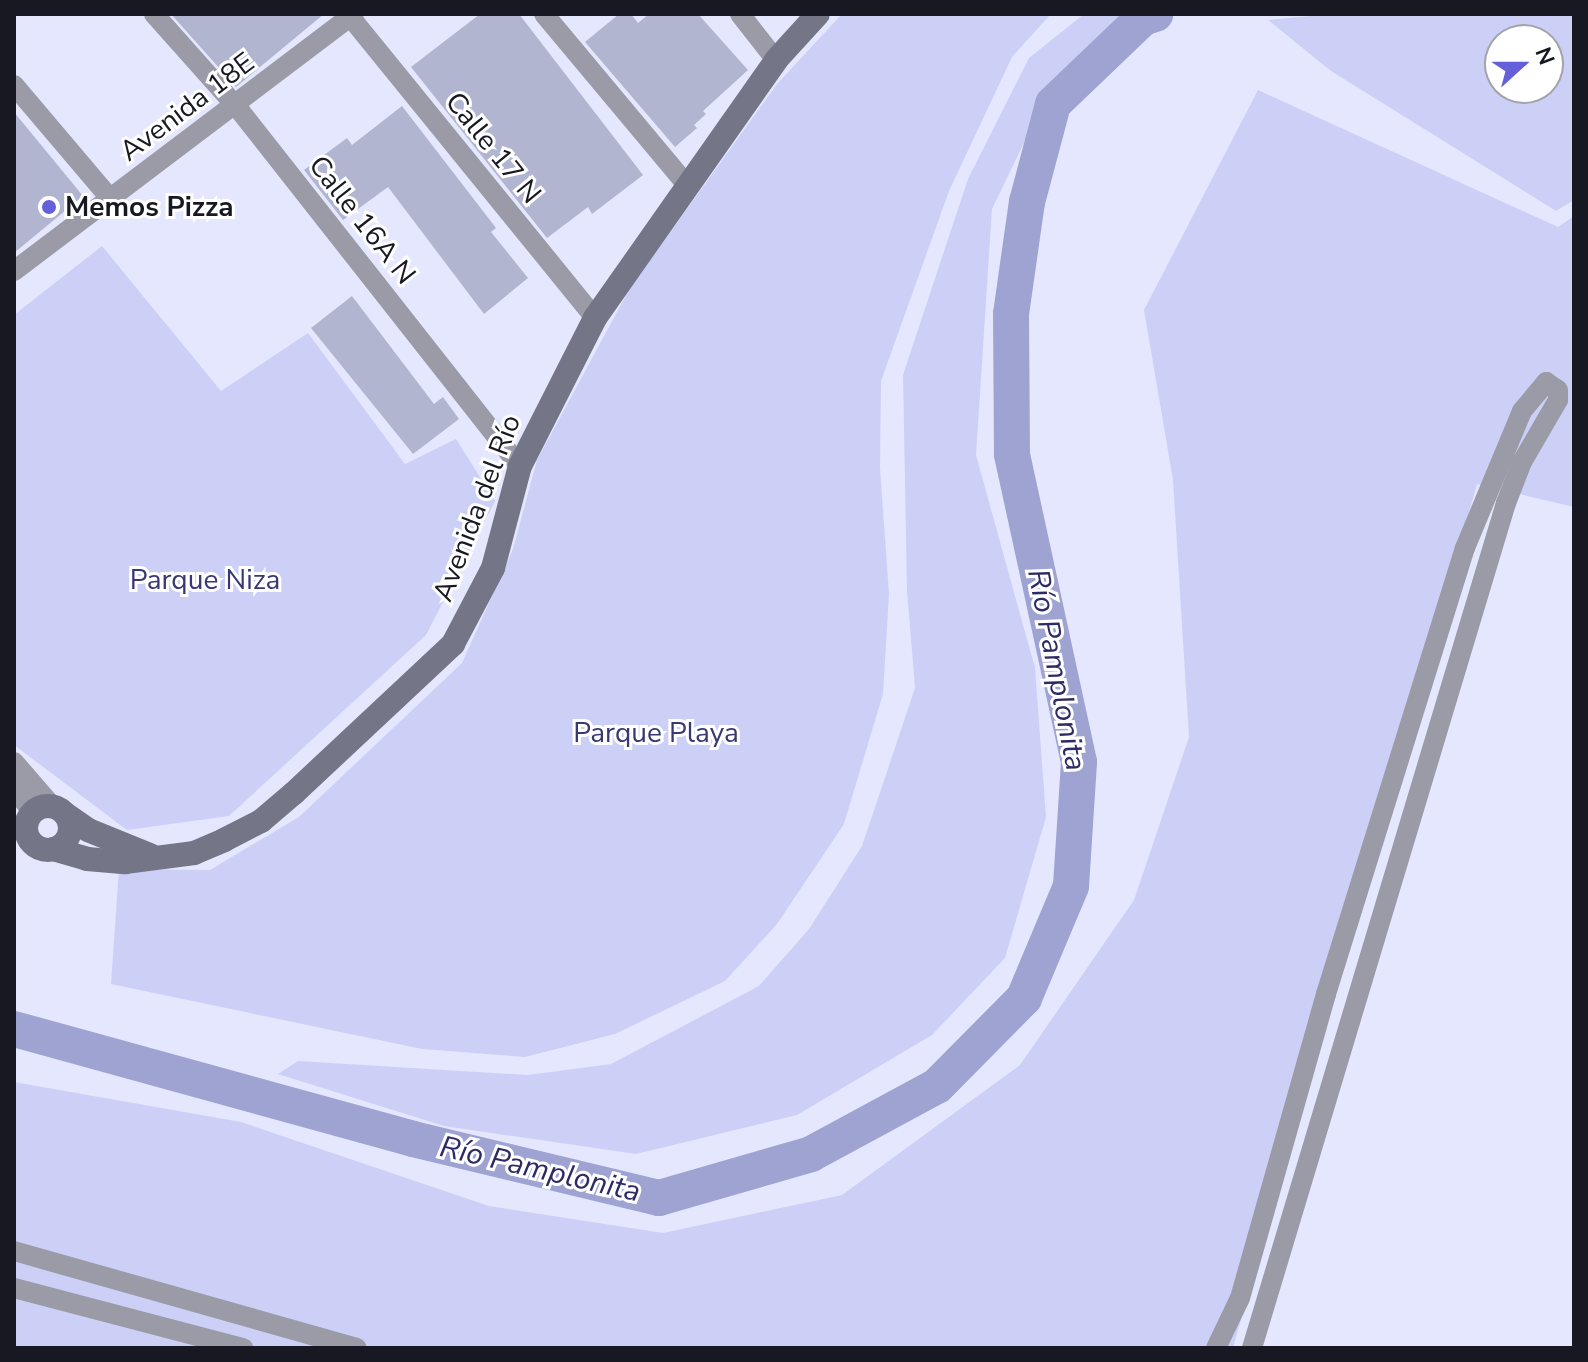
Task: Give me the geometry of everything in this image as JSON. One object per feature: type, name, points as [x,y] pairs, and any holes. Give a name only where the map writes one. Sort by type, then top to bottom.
[{"type":"main road","name":"Avenida del Río","points":[[34,846],[105,861],[164,858],[207,848],[261,821],[453,644],[493,568],[520,466],[595,318],[686,184],[776,60],[818,14]]},
{"type":"main road","points":[[40,813],[164,858]]},
{"type":"main road","points":[[40,813],[69,831],[34,846],[27,826],[40,813]]},
{"type":"street","name":"Calle 16A N","points":[[154,14],[237,107],[520,466]]},
{"type":"street","points":[[544,14],[686,184]]},
{"type":"street","points":[[740,14],[776,60]]},
{"type":"street","name":"Avenida 18E","points":[[14,271],[237,107],[351,15]]},
{"type":"street","name":"Calle 17 N","points":[[351,15],[595,318]]},
{"type":"street","points":[[14,85],[110,198]]},
{"type":"street","points":[[1216,1348],[1240,1298],[1326,994],[1485,492],[1522,411],[1546,382],[1554,385],[1558,400],[1522,462],[1506,503],[1371,950],[1351,1004],[1252,1348]]},
{"type":"street","points":[[14,762],[40,813]]},
{"type":"street","points":[[14,789],[40,813]]},
{"type":"street","points":[[1344,937],[1356,949],[1371,950]]},
{"type":"street","points":[[1326,994],[1346,990],[1351,1004]]},
{"type":"street","points":[[14,1251],[357,1348]]},
{"type":"street","points":[[14,1288],[231,1346]]},
{"type":"green space","name":"Parque Playa","points":[[842,14],[1051,14],[1012,57],[949,191],[881,381],[880,468],[889,594],[883,694],[844,824],[777,924],[725,981],[615,1034],[525,1057],[422,1049],[111,984],[119,869],[210,870],[299,817],[462,663],[513,549],[537,460],[630,288],[777,84]]},
{"type":"green space","points":[[1084,14],[1136,14],[1046,97],[992,209],[976,455],[1035,668],[1046,817],[1005,958],[932,1035],[797,1115],[636,1154],[444,1126],[278,1074],[298,1061],[528,1075],[611,1064],[759,986],[809,929],[862,846],[915,688],[907,590],[903,375],[968,179],[1029,58]]},
{"type":"green space","points":[[1332,14],[1574,14],[1574,200],[1556,211],[1331,71],[1268,20]]},
{"type":"green space","points":[[1258,90],[1558,227],[1574,216],[1574,507],[1477,484],[1233,1348],[14,1348],[14,1082],[241,1122],[489,1206],[663,1233],[842,1195],[1020,1065],[1134,900],[1189,737],[1173,480],[1144,310]]},
{"type":"green space","name":"Parque Niza","points":[[102,246],[221,391],[308,333],[405,464],[456,439],[495,501],[426,635],[229,816],[127,830],[14,745],[14,315]]},
{"type":"building","points":[[171,14],[324,14],[236,87]]},
{"type":"building","points":[[480,14],[519,14],[643,175],[592,214],[588,207],[547,238],[411,67]]},
{"type":"building","points":[[619,14],[631,14],[638,23],[649,14],[698,14],[748,70],[703,111],[706,114],[694,125],[697,128],[675,147],[585,42]]},
{"type":"building","points":[[402,106],[496,228],[491,232],[528,278],[484,314],[388,187],[343,220],[304,170],[347,138],[352,145]]},
{"type":"building","points":[[14,112],[83,196],[14,253]]},
{"type":"building","points":[[352,296],[434,404],[443,397],[459,419],[413,454],[311,328]]},
{"type":"waterway","name":"Río Pamplonita","points":[[14,1029],[413,1139],[659,1198],[811,1154],[937,1086],[1024,998],[1071,886],[1079,762],[1012,454],[1011,314],[1027,202],[1053,104],[1143,18],[1155,14]]},
{"type":"place","name":"Memos Pizza","points":[[49,207]]}]
